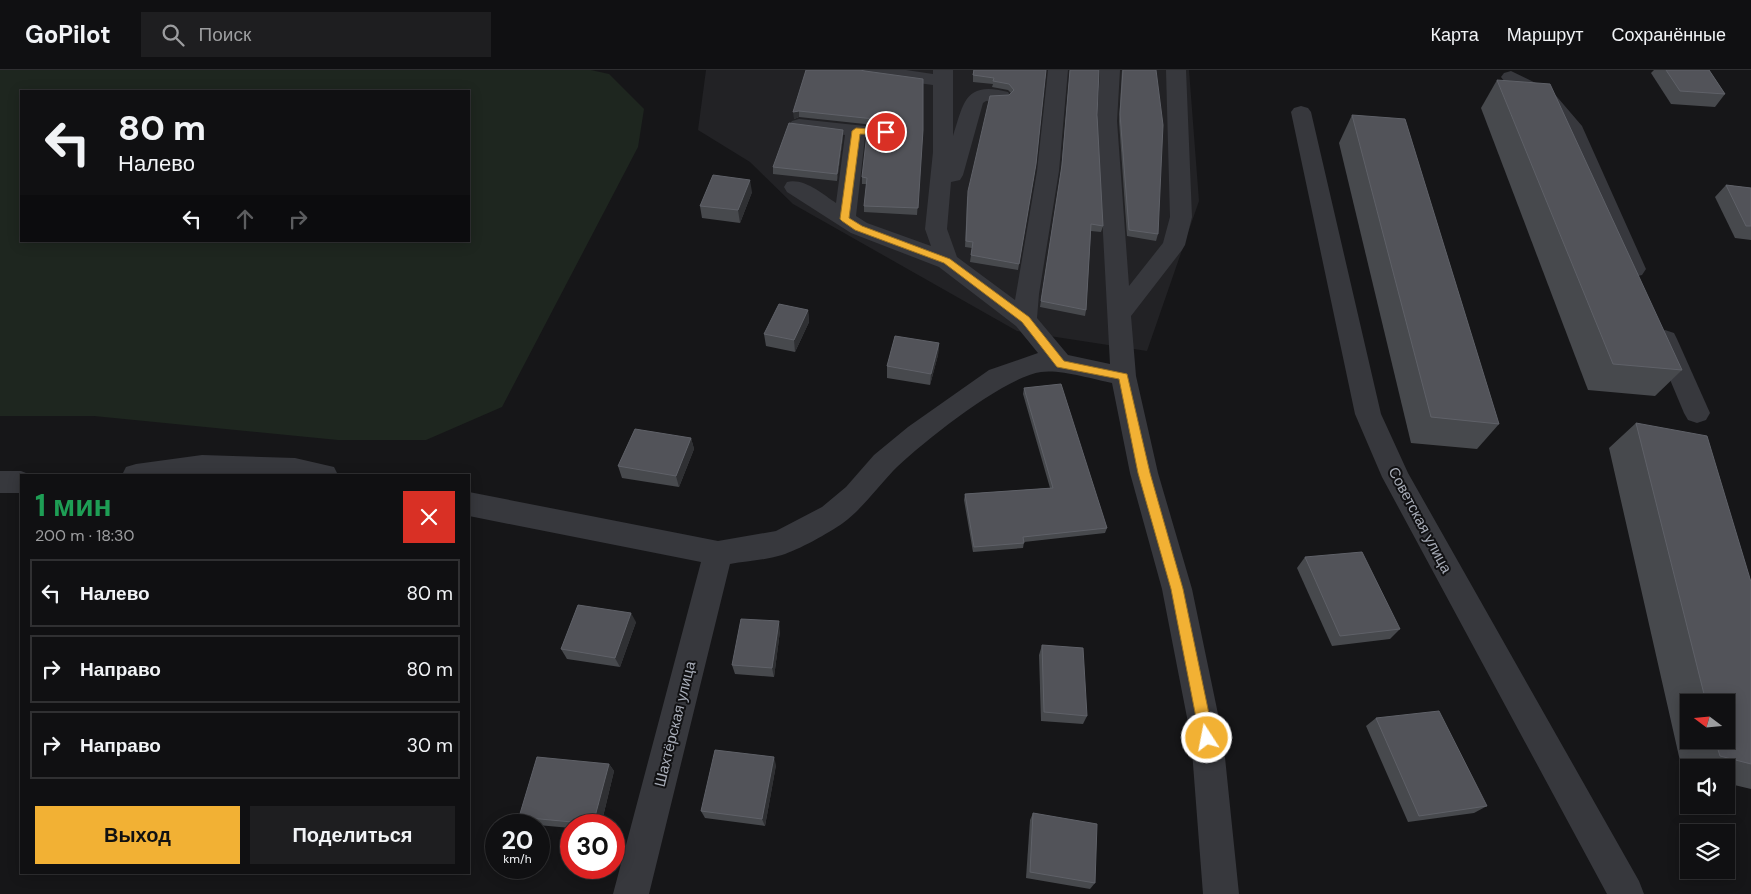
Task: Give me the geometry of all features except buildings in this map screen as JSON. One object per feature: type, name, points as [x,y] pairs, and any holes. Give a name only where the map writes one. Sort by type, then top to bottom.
[{"type":"street","points":[[864,70],[943,76],[943,152],[936,229],[947,261]]},
{"type":"street","points":[[1025,320],[1027,294],[1048,171],[1058,70]]},
{"type":"street","points":[[1110,70],[1107,121],[1123,376],[1144,473],[1177,589],[1207,738],[1222,894]]},
{"type":"street","points":[[1119,315],[1174,245],[1181,217],[1176,70]]},
{"type":"street","points":[[1511,77],[1545,95],[1572,126],[1642,287]]},
{"type":"street","points":[[936,229],[974,101],[981,94],[1001,96]]},
{"type":"street","name":"Советская улица","points":[[1301,112],[1368,414],[1396,477],[1626,894]]},
{"type":"street","points":[[799,125],[886,132]]},
{"type":"street","points":[[845,219],[856,131]]},
{"type":"street","points":[[795,187],[859,228],[947,261],[1025,320],[1061,364]]},
{"type":"street","points":[[1658,323],[1697,413]]},
{"type":"street","points":[[470,504],[718,554],[781,543],[832,515],[856,495],[884,463],[917,434],[998,377],[1040,362],[1061,364],[1123,376]]},
{"type":"street","points":[[143,474],[202,466],[295,469],[319,474]]},
{"type":"street","points":[[0,482],[20,482]]},
{"type":"street","name":"Шахтёрская улица","points":[[631,894],[718,554]]},
{"type":"shaded area","points":[[0,70],[591,70],[609,74],[644,109],[638,147],[502,407],[426,440],[338,440],[94,416],[0,416]]},
{"type":"shaded area","points":[[706,70],[1189,70],[1199,201],[1147,351],[1017,331],[793,204],[750,162],[698,130]]},
{"type":"route","points":[[886,132],[856,131],[845,219],[859,228],[947,261],[1025,320],[1061,364],[1123,376],[1144,473],[1177,589],[1207,738]]}]
